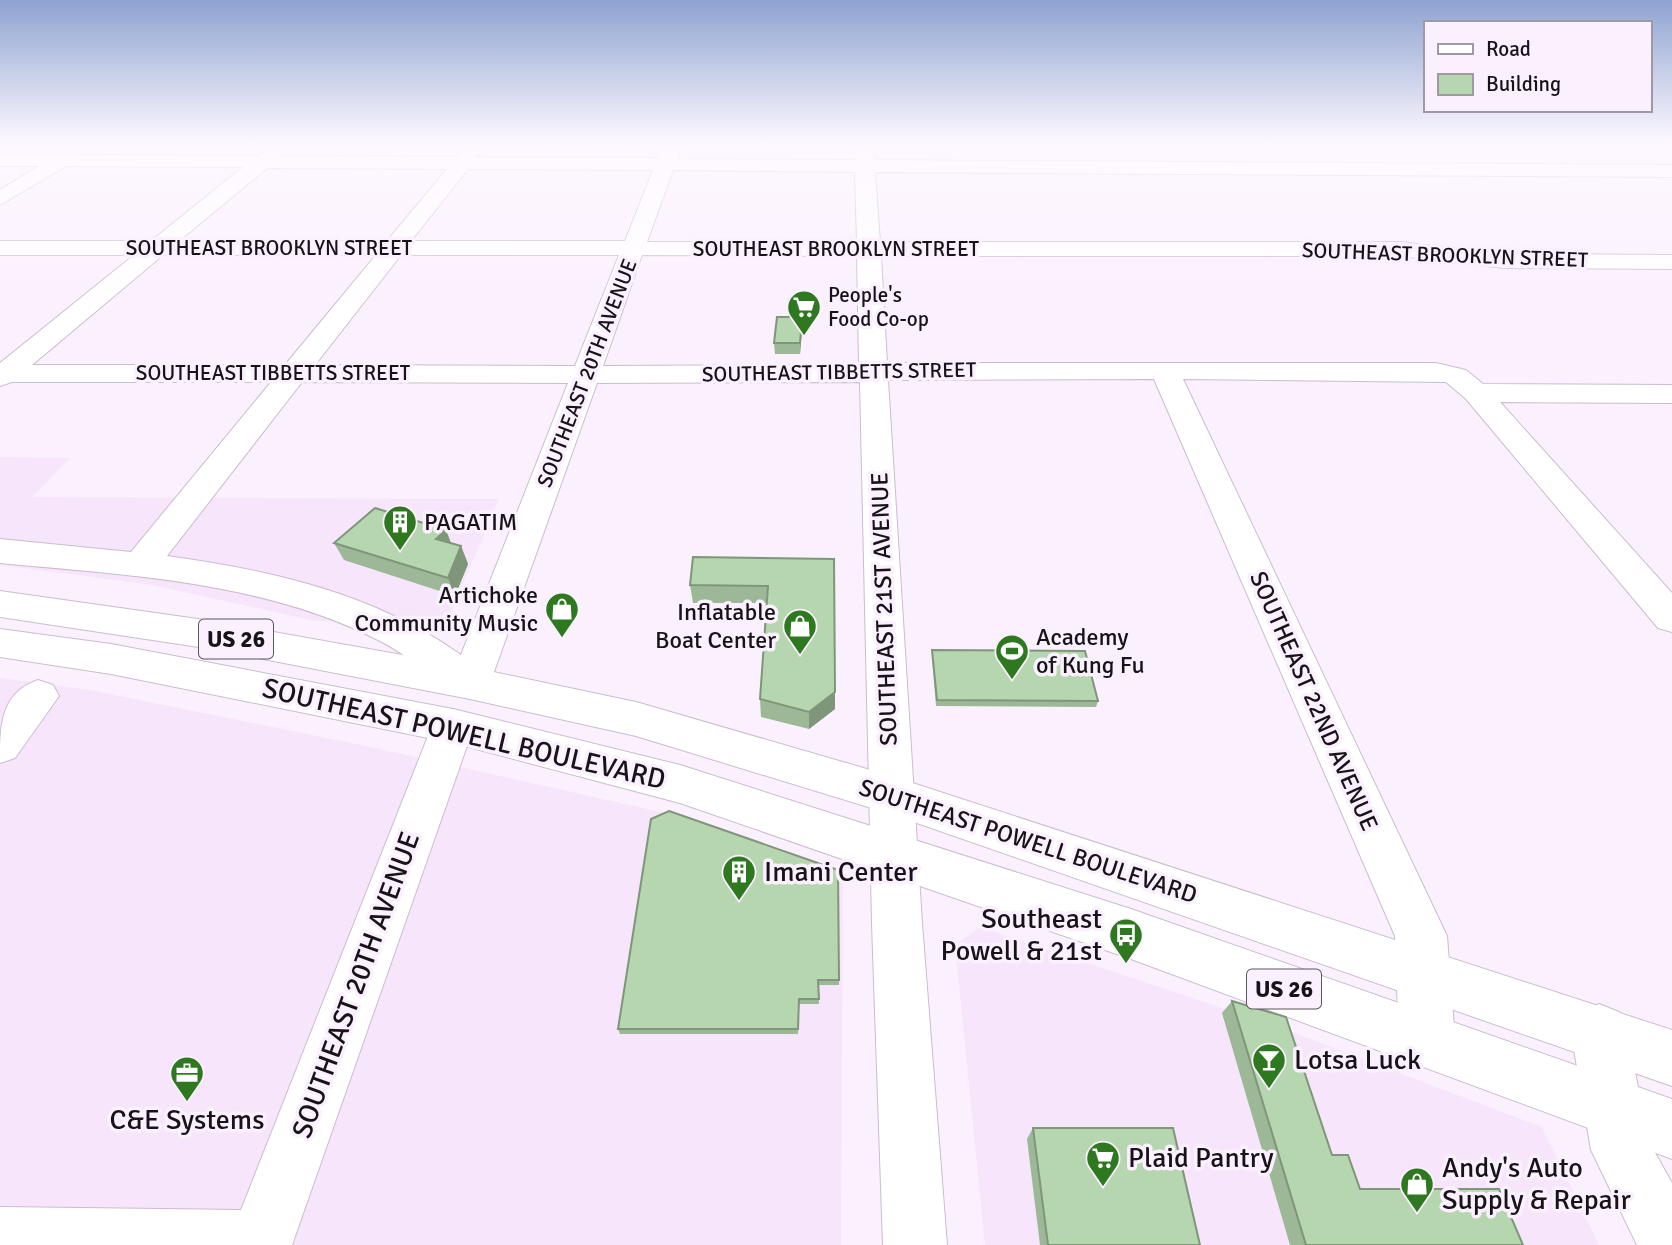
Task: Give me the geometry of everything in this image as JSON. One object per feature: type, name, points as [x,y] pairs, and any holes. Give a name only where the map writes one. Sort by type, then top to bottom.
[{"type":"street","points":[[2,374],[217,199]]},
{"type":"street","points":[[141,564],[434,199]]},
{"type":"street","name":"SOUTHEAST 20TH AVENUE","points":[[260,1243],[653,199]]},
{"type":"street","name":"SOUTHEAST 21ST AVENUE","points":[[867,199],[891,795],[915,1245]]},
{"type":"street","name":"SOUTHEAST BROOKLYN STREET","points":[[0,248],[1400,249],[1504,261],[1672,262]]},
{"type":"street","name":"SOUTHEAST TIBBETTS STREET","points":[[2,374],[876,373],[910,370],[1436,371],[1455,376],[1476,393],[1672,618]]},
{"type":"street","name":"SOUTHEAST 22ND AVENUE","points":[[1166,371],[1421,936],[1427,1040]]},
{"type":"street","points":[[1476,393],[1672,394]]},
{"type":"street","points":[[0,551],[141,564],[283,591],[365,618],[393,630],[461,704]]},
{"type":"street","name":"SOUTHEAST POWELL BOULEVARD","points":[[0,604],[212,635],[461,704],[680,784],[894,853],[1672,1129]]},
{"type":"street","name":"SOUTHEAST POWELL BOULEVARD","points":[[0,643],[461,704],[636,719],[891,795],[1672,1058]]},
{"type":"street","points":[[0,745],[38,696]]},
{"type":"street","points":[[1599,1032],[1621,1150],[1671,1245]]},
{"type":"street","points":[[0,1239],[260,1243]]},
{"type":"shaded area","points":[[0,457],[70,458],[32,497],[499,499],[448,619],[316,621],[152,585],[0,565]]},
{"type":"shaded area","points":[[0,678],[90,690],[366,746],[665,813],[843,875],[841,1245],[0,1245]]},
{"type":"shaded area","points":[[980,927],[1276,1026],[1542,1127],[1599,1245],[985,1245],[955,945]]},
{"type":"building","points":[[777,317],[802,317],[800,343],[774,343]]},
{"type":"building","name":"PAGATIM","points":[[375,508],[446,530],[436,539],[461,546],[448,578],[334,543]]},
{"type":"building","name":"Inflatable Boat Center","points":[[693,557],[834,559],[835,692],[809,712],[760,699],[768,586],[690,585]]},
{"type":"building","name":"Academy of Kung Fu","points":[[932,650],[1085,651],[1098,701],[937,700]]},
{"type":"building","name":"Imani Center","points":[[669,811],[838,870],[839,980],[818,980],[819,999],[799,999],[798,1029],[618,1029],[651,819]]},
{"type":"building","points":[[1232,1001],[1286,1017],[1332,1155],[1348,1155],[1360,1189],[1499,1189],[1523,1245],[1306,1245]]},
{"type":"building","name":"Plaid Pantry","points":[[1033,1128],[1173,1128],[1200,1245],[1048,1245]]},
{"type":"place","name":"People's Food Co-op","points":[[804,337]]},
{"type":"place","name":"PAGATIM","points":[[400,552]]},
{"type":"place","name":"Artichoke Community Music","points":[[562,639]]},
{"type":"place","name":"Inflatable Boat Center","points":[[800,656]]},
{"type":"place","name":"Academy of Kung Fu","points":[[1012,681]]},
{"type":"place","name":"Imani Center","points":[[739,902]]},
{"type":"place","name":"Southeast Powell & 21st","points":[[1126,965]]},
{"type":"place","name":"Lotsa Luck","points":[[1269,1090]]},
{"type":"place","name":"C&E Systems","points":[[187,1103]]},
{"type":"place","name":"Plaid Pantry","points":[[1103,1188]]},
{"type":"place","name":"Andy's Auto Supply & Repair","points":[[1417,1214]]}]
